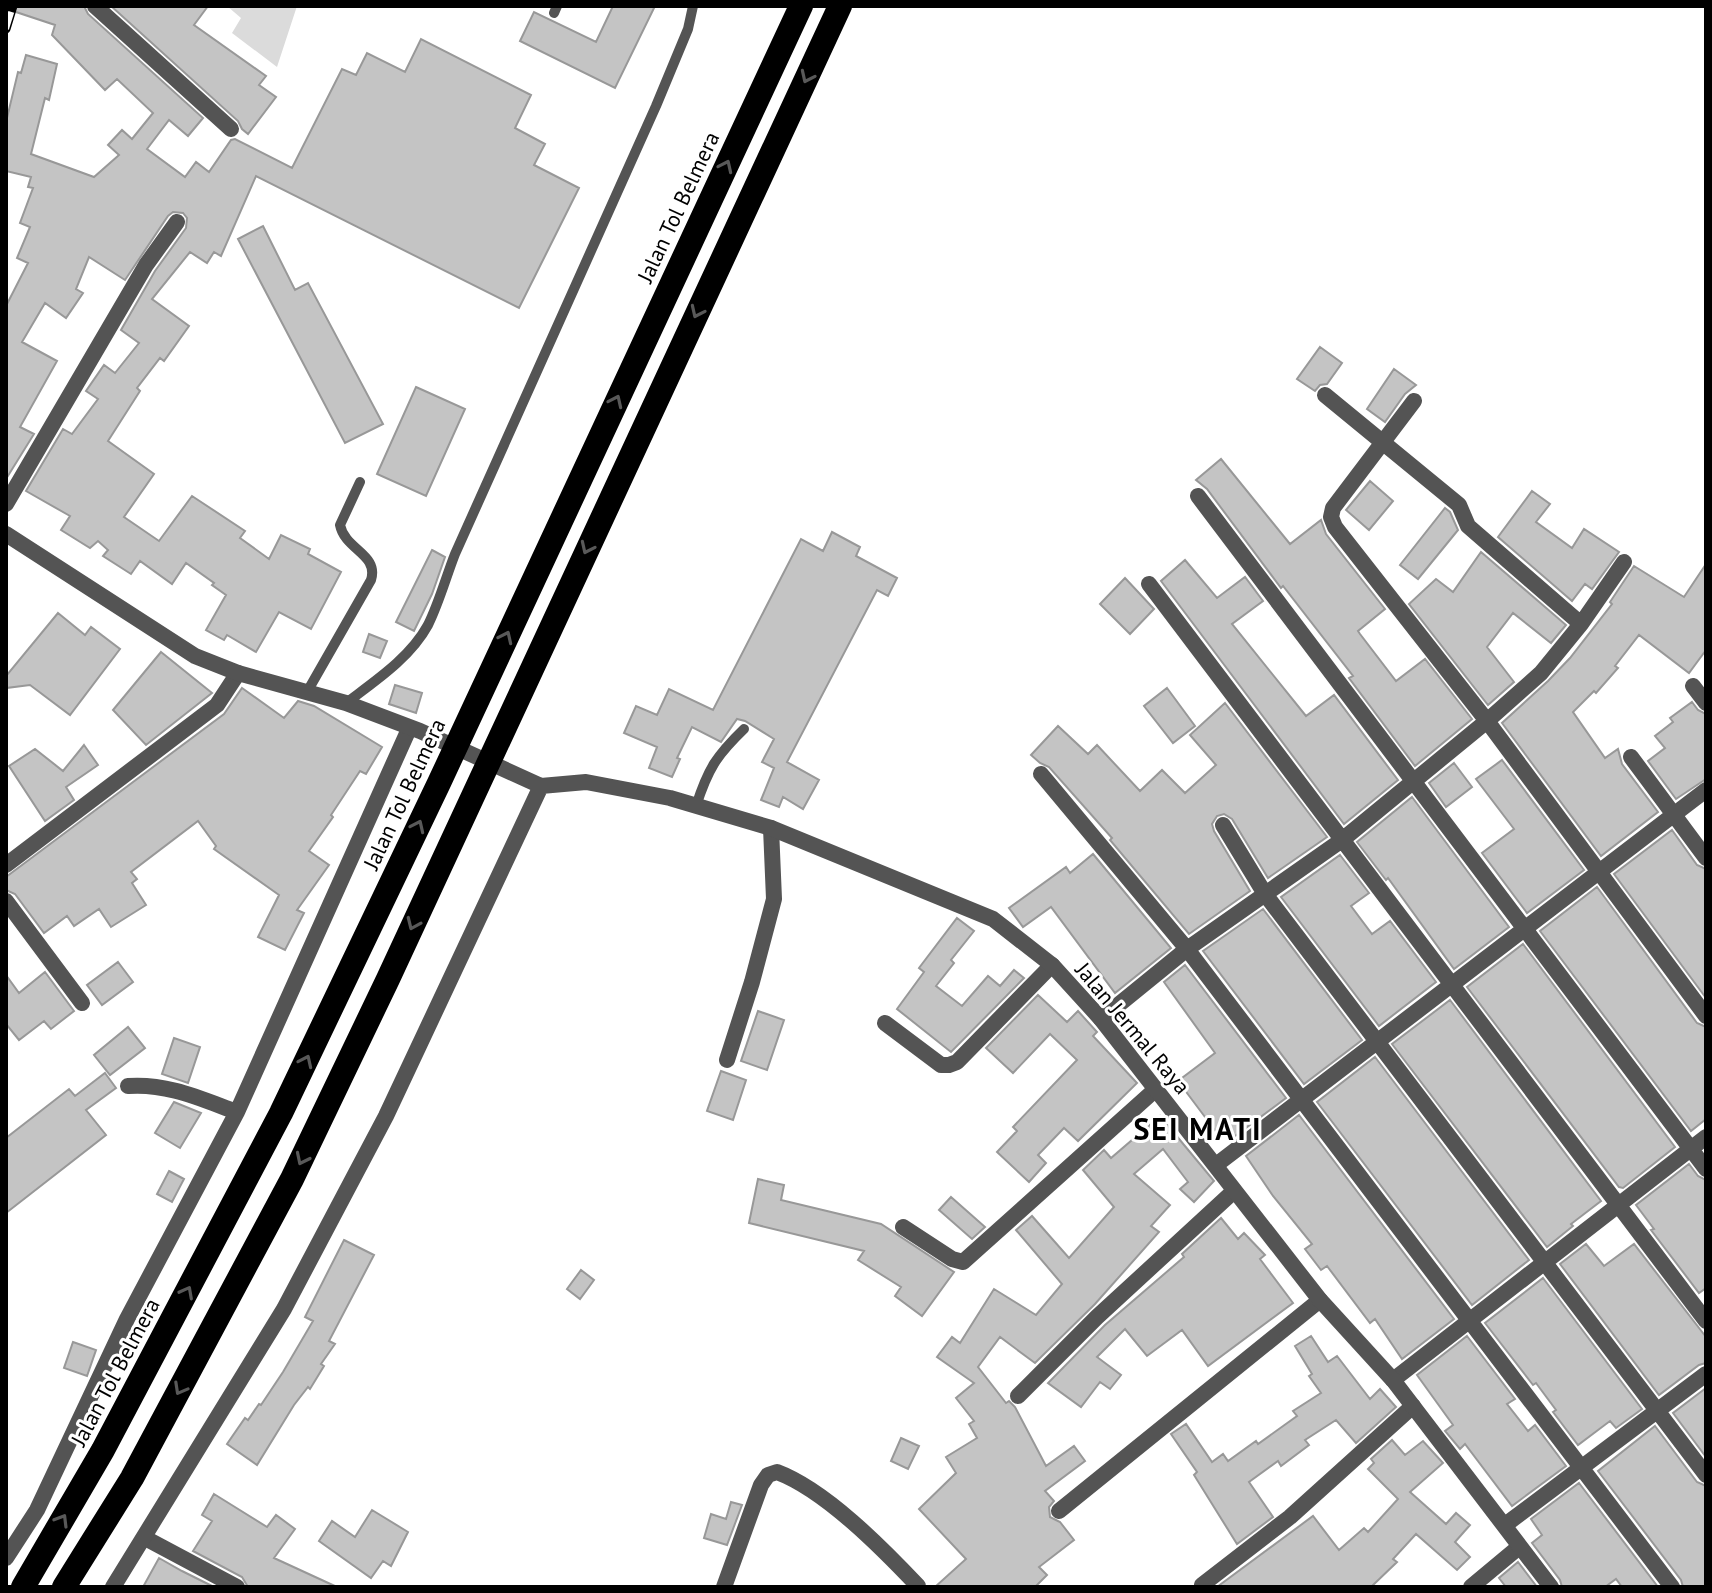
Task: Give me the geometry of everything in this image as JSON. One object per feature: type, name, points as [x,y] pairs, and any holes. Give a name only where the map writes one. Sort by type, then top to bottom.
[{"type":"highway","name":"Jalan Tol Belmera","points":[[23,1587],[103,1450],[281,1113],[439,783],[801,6]]},
{"type":"highway","points":[[64,1587],[132,1478],[292,1179],[840,6]]},
{"type":"street","points":[[95,6],[231,129]]},
{"type":"street","points":[[6,504],[146,265],[177,222]]},
{"type":"street","points":[[1325,395],[1459,505],[1468,526],[1581,624]]},
{"type":"street","points":[[1414,401],[1333,508],[1331,517],[1335,527],[1487,721],[1706,1016]]},
{"type":"street","points":[[1198,496],[1706,1169]]},
{"type":"street","points":[[6,534],[195,656],[238,673],[346,703],[541,786],[365,1157],[284,1309],[113,1587]]},
{"type":"street","points":[[1101,1019],[1187,949],[1342,840],[1487,721],[1541,673],[1581,624],[1624,562]]},
{"type":"street","points":[[1149,584],[1706,1321]]},
{"type":"street","points":[[6,865],[217,705],[238,673]]},
{"type":"street","points":[[1693,686],[1706,703]]},
{"type":"street","points":[[6,1558],[37,1510],[127,1319],[237,1112],[414,730]]},
{"type":"street","points":[[1631,757],[1706,858]]},
{"type":"street","points":[[1041,774],[1187,949],[1672,1587]]},
{"type":"street","name":"Jalan Jermal Raya","points":[[541,786],[586,782],[696,806],[771,828],[993,919],[1052,965],[1101,1019],[1320,1300],[1393,1380],[1551,1587]]},
{"type":"street","points":[[1216,1165],[1706,790]]},
{"type":"street","points":[[1223,825],[1265,894],[1706,1475]]},
{"type":"street","points":[[727,1060],[774,899],[771,828]]},
{"type":"street","points":[[6,901],[82,1003]]},
{"type":"street","points":[[885,1023],[941,1065],[949,1065],[957,1062],[1052,965]]},
{"type":"street","points":[[128,1086],[148,1084],[176,1090],[237,1112]]},
{"type":"street","points":[[903,1227],[952,1259],[963,1262],[1156,1089]]},
{"type":"street","points":[[1393,1380],[1706,1137]]},
{"type":"street","points":[[1018,1396],[1097,1317],[1234,1191]]},
{"type":"street","points":[[1059,1511],[1320,1300]]},
{"type":"street","points":[[1505,1525],[1706,1374]]},
{"type":"street","points":[[1203,1587],[1290,1517],[1413,1406]]},
{"type":"street","points":[[724,1587],[761,1485],[768,1475],[777,1472],[814,1493],[874,1540],[918,1586]]},
{"type":"street","points":[[145,1538],[237,1587]]},
{"type":"street","points":[[1471,1587],[1519,1547]]},
{"type":"lane","points":[[346,703],[390,669],[428,626],[455,554],[656,106],[688,29],[693,6]]},
{"type":"lane","points":[[307,692],[374,570],[372,563],[347,541],[340,525],[360,482]]},
{"type":"lane","points":[[696,806],[705,778],[720,752],[744,729]]},
{"type":"shaded area","points":[[227,6],[297,6],[277,67],[232,33],[241,18]]},
{"type":"building","points":[[8,6],[84,6],[88,14],[203,118],[188,136],[169,120],[147,149],[185,177],[196,162],[209,172],[231,140],[235,139],[292,168],[342,69],[356,75],[367,53],[405,72],[421,39],[531,95],[515,128],[545,144],[534,165],[579,188],[519,308],[256,176],[221,256],[214,252],[207,263],[190,252],[152,299],[189,326],[164,361],[160,358],[137,388],[140,391],[108,441],[154,474],[124,517],[159,541],[192,496],[245,531],[240,538],[269,559],[281,535],[310,549],[308,554],[341,572],[311,629],[279,612],[256,652],[227,635],[224,640],[206,630],[226,595],[212,585],[214,583],[186,563],[172,584],[140,561],[131,574],[103,556],[108,550],[98,541],[90,548],[61,530],[70,516],[26,491],[63,429],[72,434],[98,399],[86,391],[104,365],[115,373],[139,343],[121,330],[155,271],[186,228],[187,218],[183,213],[173,212],[168,216],[125,280],[89,257],[76,289],[83,293],[66,318],[45,303],[22,342],[57,361],[20,427],[34,434],[6,479],[6,306],[28,263],[17,258],[30,227],[20,223],[33,188],[28,187],[31,177],[6,171],[6,122],[18,72],[21,73],[26,55],[57,64],[31,154],[94,177],[119,155],[108,145],[122,130],[132,139],[153,113],[117,79],[105,90],[52,35],[55,25],[7,9]]},
{"type":"building","points":[[111,6],[208,6],[194,25],[266,76],[259,85],[276,97],[248,134],[238,121]]},
{"type":"building","points":[[613,6],[655,6],[615,88],[520,41],[534,12],[596,42]]},
{"type":"building","points":[[263,226],[295,290],[308,283],[383,424],[345,443],[238,239]]},
{"type":"building","points":[[1320,347],[1342,363],[1327,384],[1320,385],[1315,391],[1297,379]]},
{"type":"building","points":[[1394,369],[1416,385],[1405,394],[1385,422],[1367,409]]},
{"type":"building","points":[[416,387],[465,409],[426,496],[377,474]]},
{"type":"building","points":[[1221,459],[1290,544],[1321,520],[1326,534],[1385,609],[1358,631],[1360,634],[1396,681],[1425,659],[1472,719],[1415,766],[1349,678],[1353,676],[1283,586],[1281,588],[1207,489],[1196,480]]},
{"type":"building","points":[[1370,481],[1393,501],[1369,530],[1346,510]]},
{"type":"building","points":[[1532,491],[1550,504],[1536,522],[1572,548],[1584,529],[1619,552],[1592,589],[1585,584],[1572,601],[1498,537]]},
{"type":"building","points":[[1445,508],[1458,530],[1418,579],[1400,565]]},
{"type":"building","points":[[832,532],[860,547],[856,556],[897,578],[888,596],[877,590],[787,762],[819,780],[803,809],[783,797],[779,807],[761,800],[774,768],[762,762],[774,739],[745,721],[737,719],[721,742],[692,727],[677,758],[680,759],[672,777],[649,768],[657,747],[624,733],[636,706],[657,715],[669,689],[713,710],[801,539],[823,551]]},
{"type":"building","points":[[432,550],[445,557],[414,631],[396,622]]},
{"type":"building","points":[[1481,552],[1566,625],[1551,643],[1513,613],[1487,647],[1514,682],[1488,705],[1409,604],[1436,579],[1453,592]]},
{"type":"building","points":[[1185,560],[1217,598],[1245,577],[1263,601],[1232,624],[1306,716],[1334,695],[1398,780],[1344,824],[1161,581]]},
{"type":"building","points":[[1706,564],[1706,650],[1689,673],[1639,635],[1615,666],[1618,668],[1596,693],[1594,691],[1573,712],[1605,758],[1618,749],[1622,764],[1658,812],[1601,856],[1502,723],[1570,658],[1612,604],[1610,602],[1634,566],[1684,597]]},
{"type":"building","points":[[1125,578],[1154,609],[1130,634],[1100,604]]},
{"type":"building","points":[[58,613],[85,635],[91,627],[120,649],[70,715],[30,685],[6,688],[6,676]]},
{"type":"building","points":[[369,634],[387,641],[380,658],[363,652]]},
{"type":"building","points":[[161,652],[212,693],[146,745],[113,710]]},
{"type":"building","points":[[395,685],[422,693],[416,713],[389,704]]},
{"type":"building","points":[[242,688],[284,718],[298,701],[314,706],[382,747],[366,774],[360,771],[309,851],[329,865],[297,910],[304,913],[285,950],[258,937],[279,895],[214,849],[216,846],[198,821],[131,872],[137,879],[132,883],[146,905],[111,927],[99,909],[74,926],[67,916],[44,933],[15,894],[6,890],[6,877],[224,714]]},
{"type":"building","points":[[1167,688],[1195,726],[1173,743],[1144,706]]},
{"type":"building","points":[[1692,702],[1706,714],[1706,779],[1676,799],[1648,761],[1665,748],[1655,736],[1673,722],[1670,718]]},
{"type":"building","points":[[1225,703],[1327,837],[1268,878],[1232,819],[1224,814],[1217,816],[1212,824],[1214,831],[1250,891],[1189,934],[1110,840],[1112,838],[1049,767],[1031,755],[1058,726],[1088,754],[1097,745],[1140,791],[1162,770],[1185,793],[1216,765],[1190,735]]},
{"type":"building","points":[[84,745],[98,765],[66,787],[74,800],[45,821],[9,766],[35,749],[63,771]]},
{"type":"building","points":[[1502,760],[1584,870],[1527,913],[1482,853],[1514,829],[1476,779]]},
{"type":"building","points":[[1454,763],[1472,787],[1446,807],[1429,783]]},
{"type":"building","points":[[1412,797],[1509,927],[1454,969],[1388,878],[1386,880],[1357,842]]},
{"type":"building","points":[[1672,830],[1697,865],[1706,869],[1706,998],[1614,874]]},
{"type":"building","points":[[1093,854],[1171,948],[1115,993],[1051,907],[1023,927],[1009,908],[1066,867],[1070,873]]},
{"type":"building","points":[[1340,855],[1369,893],[1351,906],[1372,934],[1390,921],[1436,982],[1379,1026],[1281,897]]},
{"type":"building","points":[[1597,887],[1697,1023],[1706,1027],[1706,1119],[1691,1131],[1540,931]]},
{"type":"building","points":[[1263,909],[1362,1040],[1304,1084],[1203,951]]},
{"type":"building","points":[[957,918],[974,931],[951,960],[954,963],[936,986],[962,1006],[988,976],[1000,986],[1014,970],[1024,978],[951,1052],[897,1009],[924,972],[919,968]]},
{"type":"building","points":[[1523,944],[1675,1147],[1623,1188],[1619,1187],[1467,987]]},
{"type":"building","points":[[118,962],[133,982],[102,1005],[87,985]]},
{"type":"building","points":[[1185,965],[1286,1098],[1231,1139],[1223,1129],[1217,1133],[1178,1081],[1215,1053],[1164,982]]},
{"type":"building","points":[[45,972],[74,1011],[51,1029],[44,1021],[19,1040],[6,1024],[6,975],[19,993]]},
{"type":"building","points":[[1038,995],[1067,1022],[1078,1011],[1097,1032],[1093,1036],[1137,1083],[1078,1141],[1064,1128],[1038,1155],[1046,1163],[1029,1182],[997,1152],[1017,1131],[1013,1127],[1077,1060],[1050,1034],[1013,1073],[986,1048]]},
{"type":"building","points":[[1450,1000],[1601,1201],[1547,1247],[1392,1044]]},
{"type":"building","points":[[758,1011],[784,1020],[767,1070],[741,1061]]},
{"type":"building","points":[[128,1027],[145,1048],[110,1075],[94,1055]]},
{"type":"building","points":[[174,1038],[200,1047],[188,1083],[162,1074]]},
{"type":"building","points":[[1375,1057],[1529,1260],[1472,1305],[1317,1102]]},
{"type":"building","points":[[721,1071],[746,1080],[733,1120],[707,1111]]},
{"type":"building","points":[[105,1073],[116,1088],[86,1110],[106,1135],[6,1213],[6,1138],[69,1089],[75,1096]]},
{"type":"building","points":[[174,1102],[201,1113],[180,1148],[155,1133]]},
{"type":"building","points":[[1299,1115],[1454,1319],[1402,1359],[1375,1319],[1370,1323],[1327,1266],[1321,1270],[1305,1249],[1312,1244],[1273,1196],[1246,1156]]},
{"type":"building","points":[[1160,1116],[1214,1181],[1194,1202],[1180,1189],[1188,1182],[1163,1149],[1134,1174],[1170,1205],[1151,1226],[1159,1232],[1095,1304],[1035,1363],[1000,1337],[978,1367],[1006,1403],[1009,1401],[1015,1407],[1046,1466],[1074,1446],[1085,1461],[1045,1491],[1054,1501],[1049,1507],[1050,1517],[1060,1522],[1074,1540],[1039,1567],[1047,1575],[1035,1587],[935,1587],[966,1559],[919,1509],[956,1473],[946,1457],[977,1438],[969,1424],[974,1421],[956,1398],[974,1383],[937,1357],[952,1337],[960,1343],[994,1289],[1036,1315],[1062,1284],[1016,1230],[1032,1216],[1069,1258],[1114,1207],[1083,1170],[1104,1150],[1111,1158]]},
{"type":"building","points":[[1689,1164],[1698,1176],[1706,1180],[1706,1288],[1699,1293],[1636,1205]]},
{"type":"building","points":[[169,1171],[184,1179],[172,1202],[157,1194]]},
{"type":"building","points":[[758,1179],[784,1185],[781,1200],[881,1224],[954,1272],[922,1316],[895,1296],[901,1287],[858,1260],[864,1251],[749,1223]]},
{"type":"building","points":[[951,1197],[985,1227],[972,1239],[939,1210]]},
{"type":"building","points":[[1221,1218],[1238,1239],[1244,1233],[1265,1255],[1260,1259],[1293,1303],[1208,1366],[1182,1330],[1147,1356],[1125,1329],[1097,1357],[1121,1375],[1110,1389],[1100,1382],[1081,1407],[1048,1383],[1105,1325],[1184,1257],[1182,1254]]},
{"type":"building","points":[[344,1240],[374,1255],[329,1341],[335,1344],[321,1364],[324,1366],[310,1389],[308,1387],[294,1405],[257,1465],[227,1444],[245,1418],[248,1420],[261,1405],[313,1321],[305,1317]]},
{"type":"building","points":[[1586,1244],[1604,1266],[1634,1244],[1706,1337],[1706,1363],[1659,1395],[1560,1264]]},
{"type":"building","points":[[581,1270],[594,1280],[580,1299],[567,1289]]},
{"type":"building","points":[[1543,1278],[1642,1409],[1616,1428],[1610,1421],[1578,1445],[1536,1383],[1533,1385],[1485,1323]]},
{"type":"building","points":[[1311,1336],[1328,1362],[1337,1356],[1370,1399],[1380,1389],[1396,1407],[1356,1443],[1336,1420],[1305,1440],[1309,1445],[1281,1466],[1278,1461],[1249,1482],[1273,1517],[1237,1544],[1194,1475],[1197,1472],[1171,1434],[1186,1424],[1212,1462],[1223,1454],[1228,1461],[1256,1441],[1258,1444],[1297,1416],[1293,1411],[1321,1393],[1295,1346]]},
{"type":"building","points":[[1467,1336],[1515,1399],[1507,1404],[1528,1431],[1535,1425],[1566,1466],[1512,1506],[1465,1444],[1460,1449],[1445,1431],[1453,1425],[1417,1375]]},
{"type":"building","points":[[73,1342],[96,1350],[87,1376],[64,1368]]},
{"type":"building","points":[[1706,1388],[1706,1457],[1673,1413]]},
{"type":"building","points":[[1655,1426],[1697,1482],[1706,1486],[1706,1587],[1683,1587],[1681,1580],[1598,1471]]},
{"type":"building","points":[[901,1438],[919,1446],[908,1469],[891,1461]]},
{"type":"building","points":[[1392,1440],[1405,1455],[1423,1441],[1443,1463],[1410,1492],[1446,1524],[1456,1513],[1470,1525],[1455,1542],[1470,1557],[1457,1570],[1416,1534],[1393,1559],[1397,1562],[1371,1587],[1217,1587],[1313,1516],[1339,1550],[1364,1528],[1368,1532],[1398,1499],[1368,1469],[1374,1463],[1371,1459]]},
{"type":"building","points":[[1579,1483],[1658,1587],[1622,1587],[1616,1579],[1605,1587],[1562,1587],[1532,1543],[1542,1535],[1531,1519]]},
{"type":"building","points":[[214,1494],[267,1527],[276,1515],[295,1529],[274,1558],[337,1587],[248,1587],[242,1577],[193,1551],[212,1521],[202,1515]]},
{"type":"building","points":[[731,1502],[742,1505],[727,1545],[704,1538],[711,1514],[726,1519]]},
{"type":"building","points":[[372,1510],[408,1532],[391,1566],[383,1561],[371,1578],[319,1541],[332,1521],[355,1537]]},
{"type":"building","points":[[159,1558],[182,1571],[214,1587],[143,1587]]},
{"type":"building","points":[[1518,1562],[1537,1587],[1506,1587],[1499,1578]]},
{"type":"railway","points":[[6,29],[13,6]]},
{"type":"district","name":"SEI MATI","points":[[1198,1130]]}]
